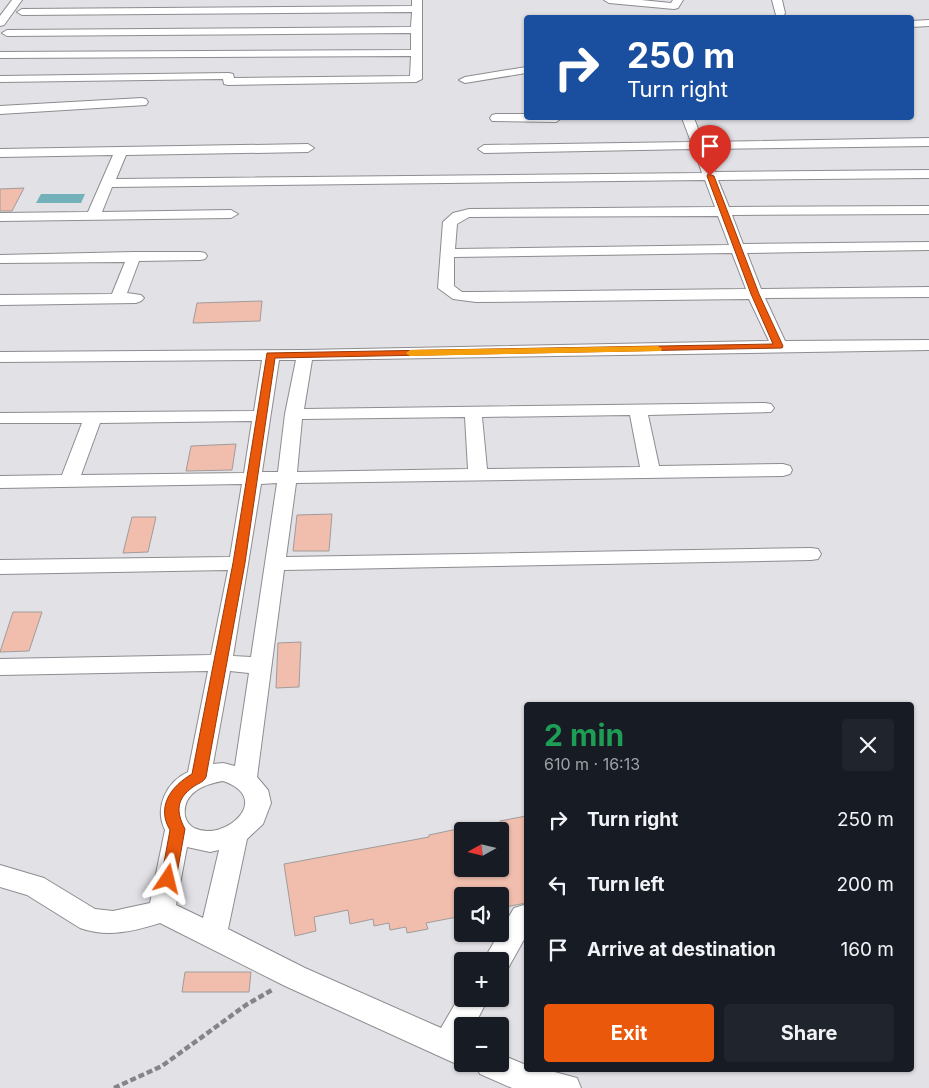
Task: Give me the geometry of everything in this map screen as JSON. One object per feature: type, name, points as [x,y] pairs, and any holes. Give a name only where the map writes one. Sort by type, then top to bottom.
[{"type":"street","points":[[0,23],[5,10],[17,0]]},
{"type":"street","points":[[0,42],[31,0]]},
{"type":"street","points":[[609,0],[674,6],[678,0]]},
{"type":"street","points":[[777,0],[780,13]]},
{"type":"street","points":[[22,12],[250,5],[417,4],[416,79],[228,82],[250,5]]},
{"type":"street","points":[[914,24],[929,23]]},
{"type":"street","points":[[0,55],[236,54],[364,42],[416,30]]},
{"type":"street","points":[[7,33],[242,32],[364,42],[416,53]]},
{"type":"street","points":[[465,80],[524,70]]},
{"type":"street","points":[[0,80],[229,76]]},
{"type":"street","points":[[0,110],[142,102]]},
{"type":"street","points":[[496,118],[524,118]]},
{"type":"street","points":[[689,120],[755,294],[779,346]]},
{"type":"street","points":[[484,149],[929,142]]},
{"type":"street","points":[[802,145],[818,175]]},
{"type":"street","points":[[0,152],[308,148]]},
{"type":"street","points":[[93,216],[109,183],[121,151]]},
{"type":"street","points":[[109,183],[929,174]]},
{"type":"street","points":[[929,210],[469,213],[458,216],[450,222],[446,288],[458,296],[476,297],[929,292]]},
{"type":"street","points":[[0,217],[231,214]]},
{"type":"street","points":[[447,253],[929,246]]},
{"type":"street","points":[[118,298],[134,256]]},
{"type":"street","points":[[0,259],[200,256]]},
{"type":"street","points":[[0,300],[136,298]]},
{"type":"street","points":[[0,357],[305,355],[929,345]]},
{"type":"street","points":[[199,777],[239,563],[253,478],[260,416],[271,355]]},
{"type":"street","points":[[245,779],[287,479],[294,414],[305,355]]},
{"type":"street","points":[[294,414],[765,408]]},
{"type":"street","points":[[638,410],[651,473]]},
{"type":"street","points":[[473,412],[478,475]]},
{"type":"street","points":[[0,418],[260,416]]},
{"type":"street","points":[[69,481],[93,417]]},
{"type":"street","points":[[0,482],[783,470]]},
{"type":"street","points":[[274,564],[811,554]]},
{"type":"street","points":[[0,567],[239,563]]},
{"type":"street","points":[[0,667],[221,663],[261,666]]},
{"type":"street","points":[[224,772],[245,779],[253,785],[258,793],[260,802],[258,811],[245,829],[235,836],[210,841],[197,840],[186,836],[178,829],[172,821],[173,801],[188,783],[199,777],[224,772]]},
{"type":"street","points":[[162,912],[178,829]]},
{"type":"street","points":[[213,935],[235,836]]},
{"type":"street","points":[[0,876],[35,886],[90,920],[113,922],[162,912],[213,935],[295,977],[454,1048]]},
{"type":"street","points":[[502,952],[524,916]]},
{"type":"street","points":[[508,1072],[527,1080],[566,1088]]},
{"type":"path","points":[[114,1088],[162,1066],[246,1004],[295,977]]},
{"type":"water","points":[[41,194],[85,194],[81,203],[36,203]]},
{"type":"building","points":[[24,188],[12,211],[0,211],[0,189]]},
{"type":"building","points":[[262,301],[260,321],[193,323],[197,303]]},
{"type":"building","points":[[236,444],[232,470],[186,471],[191,446]]},
{"type":"building","points":[[332,514],[329,551],[293,551],[297,515]]},
{"type":"building","points":[[132,517],[156,517],[148,552],[123,553]]},
{"type":"building","points":[[13,612],[42,612],[29,651],[0,652]]},
{"type":"building","points":[[301,642],[299,687],[276,688],[278,643]]},
{"type":"building","points":[[524,816],[524,903],[509,906],[509,887],[454,887],[454,918],[426,923],[428,929],[407,933],[406,927],[390,930],[389,923],[374,926],[373,919],[350,924],[348,910],[314,917],[316,931],[295,936],[284,864],[429,837],[429,835],[454,830],[454,878],[509,878],[509,822],[500,822]]},
{"type":"building","points":[[185,972],[251,972],[249,992],[182,992]]},
{"type":"slow traffic","points":[[410,353],[658,349]]},
{"type":"route","points":[[168,879],[178,829],[172,821],[173,801],[188,783],[199,777],[239,563],[253,478],[260,416],[271,355],[779,346],[755,294],[710,176]]}]
